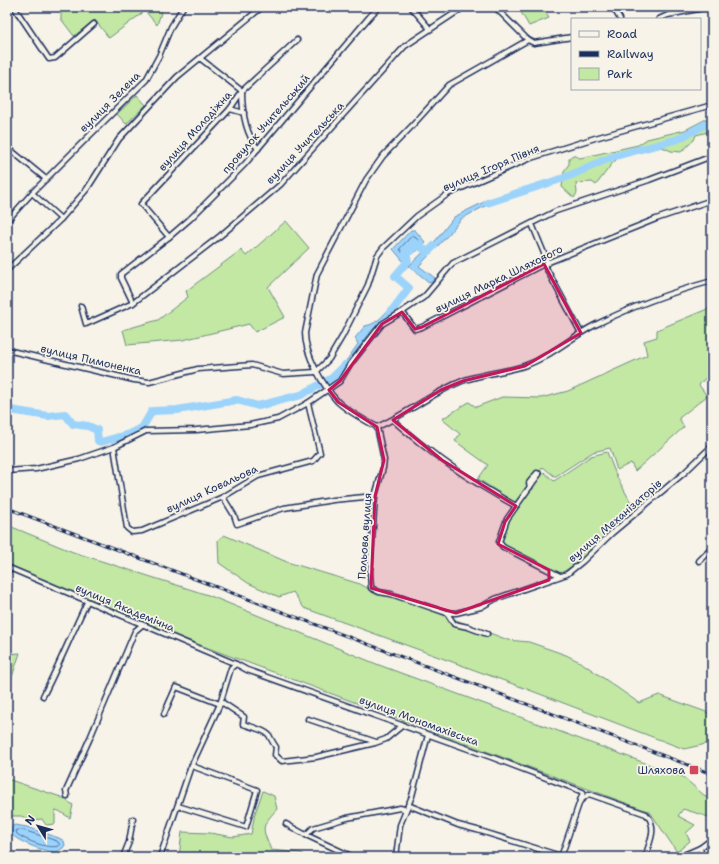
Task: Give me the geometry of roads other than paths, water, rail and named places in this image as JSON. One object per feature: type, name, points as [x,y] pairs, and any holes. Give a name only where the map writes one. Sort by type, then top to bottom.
[{"type":"street","points":[[14,7],[49,59],[55,58],[94,24]]},
{"type":"street","name":"вулиця Зелена","points":[[7,221],[32,193],[146,80],[159,56],[171,27],[183,7]]},
{"type":"street","points":[[7,270],[61,219],[87,189],[114,149],[119,138],[177,77],[262,7]]},
{"type":"street","name":"провулок Учительський","points":[[134,303],[121,274],[190,219],[245,164],[379,7]]},
{"type":"street","points":[[411,7],[430,29]]},
{"type":"street","name":"вулиця Учительська","points":[[81,306],[86,324],[134,303],[220,236],[281,184],[405,46],[464,7]]},
{"type":"street","points":[[495,7],[528,40],[534,42],[571,37]]},
{"type":"street","points":[[613,7],[619,18]]},
{"type":"street","points":[[661,18],[668,15],[708,7]]},
{"type":"street","name":"вулиця Молодіжна","points":[[169,237],[140,204],[230,109],[242,91],[297,40]]},
{"type":"street","points":[[528,40],[449,85],[383,156],[369,175],[317,274],[305,333],[305,342],[316,372],[328,389],[338,402],[357,416],[377,427],[393,420],[441,390],[463,381],[525,366],[538,360],[594,326],[638,305],[712,281]]},
{"type":"street","points":[[200,59],[242,91],[242,104],[248,134],[258,149]]},
{"type":"street","name":"вулиця Ігоря Півня","points":[[316,372],[329,360],[342,337],[368,285],[377,256],[383,248],[417,216],[448,194],[531,158],[595,138],[712,105]]},
{"type":"street","points":[[230,109],[244,113]]},
{"type":"street","points":[[7,147],[46,179]]},
{"type":"street","points":[[7,471],[36,469],[79,459],[114,446],[146,431],[196,430],[250,425],[278,419],[308,403],[340,381],[349,366],[382,324],[424,297],[453,263],[556,211],[649,180],[712,156]]},
{"type":"street","points":[[32,193],[61,219]]},
{"type":"street","name":"вулиця Марка Шляхового","points":[[402,312],[415,329],[422,327],[546,264],[656,219],[712,200]]},
{"type":"street","points":[[532,224],[546,264],[581,334]]},
{"type":"street","name":"вулиця Пимоненка","points":[[7,350],[134,380],[149,382],[198,369],[252,365],[283,374],[316,372]]},
{"type":"street","name":"вулиця Ковальова","points":[[114,446],[127,528],[132,532],[142,531],[222,497],[258,476],[313,460],[320,453],[308,403]]},
{"type":"street","points":[[393,420],[411,437],[442,460],[478,484],[516,506]]},
{"type":"street","name":"Польова вулиця","points":[[377,427],[384,460],[375,496],[370,588],[447,613],[456,613],[481,606],[495,599]]},
{"type":"street","name":"вулиця Механізаторів","points":[[495,599],[567,574],[583,562],[612,533],[684,473],[712,446]]},
{"type":"street","points":[[530,487],[505,522],[500,544],[560,576]]},
{"type":"street","points":[[222,497],[234,515],[237,524],[284,508],[333,500],[375,496]]},
{"type":"street","points":[[699,561],[712,548]]},
{"type":"street","name":"вулиця Академічна","points":[[7,567],[236,664]]},
{"type":"street","points":[[549,570],[549,580]]},
{"type":"street","points":[[43,696],[57,670],[87,602]]},
{"type":"street","points":[[447,613],[454,624],[487,634]]},
{"type":"street","points":[[67,796],[66,791],[136,629],[135,622]]},
{"type":"street","points":[[136,629],[142,625]]},
{"type":"street","points":[[225,659],[229,664],[230,670]]},
{"type":"street","points":[[160,857],[192,766],[220,704],[230,670],[232,666],[236,664]]},
{"type":"street","name":"вулиця Мономахівська","points":[[236,664],[247,670],[403,725],[583,792],[580,801]]},
{"type":"street","points":[[164,714],[176,687],[220,704],[223,703],[244,718],[243,724],[265,732],[276,747],[275,756],[282,761],[316,757],[377,743],[386,739],[403,725]]},
{"type":"street","points":[[308,719],[377,743]]},
{"type":"street","points":[[396,857],[400,825],[412,796],[428,735]]},
{"type":"street","points":[[178,806],[246,828],[257,790],[192,766]]},
{"type":"street","points":[[408,805],[458,825],[561,856],[580,801],[589,794],[646,814],[652,820],[653,829],[645,857]]},
{"type":"street","points":[[306,835],[313,828],[347,818],[400,808],[404,809],[406,812]]},
{"type":"street","points":[[123,857],[129,842],[133,819]]},
{"type":"street","points":[[286,824],[353,857]]},
{"type":"street","points":[[679,857],[700,848],[712,840]]},
{"type":"street","points":[[700,848],[702,857]]},
{"type":"water","points":[[492,198],[496,200],[461,219],[419,266],[435,278],[432,282],[430,283],[409,266],[436,240],[454,217]]},
{"type":"water","points":[[411,230],[415,230],[425,242],[418,250],[408,256],[406,261],[403,261],[393,249]]},
{"type":"water","points":[[395,303],[398,308],[373,329],[337,376],[358,344],[355,338],[365,326],[374,323],[382,317]]},
{"type":"water","points":[[15,825],[27,827],[59,838],[64,841],[65,845],[63,848],[54,852],[31,846],[11,834],[10,827]]},
{"type":"waterway","points":[[487,203],[564,178],[612,157],[678,139],[706,124],[712,125]]},
{"type":"waterway","points":[[390,312],[409,288],[395,276],[408,261],[406,254],[418,245],[428,252],[434,246]]},
{"type":"waterway","points":[[7,408],[10,410],[48,416],[65,414],[73,424],[88,426],[97,430],[98,441],[101,442],[129,434],[142,428],[152,411],[177,410],[237,400],[258,406],[301,395],[332,378],[345,365]]},
{"type":"railway","points":[[7,508],[712,774]]},
{"type":"place","name":"Шляхова","points":[[694,770]]}]
